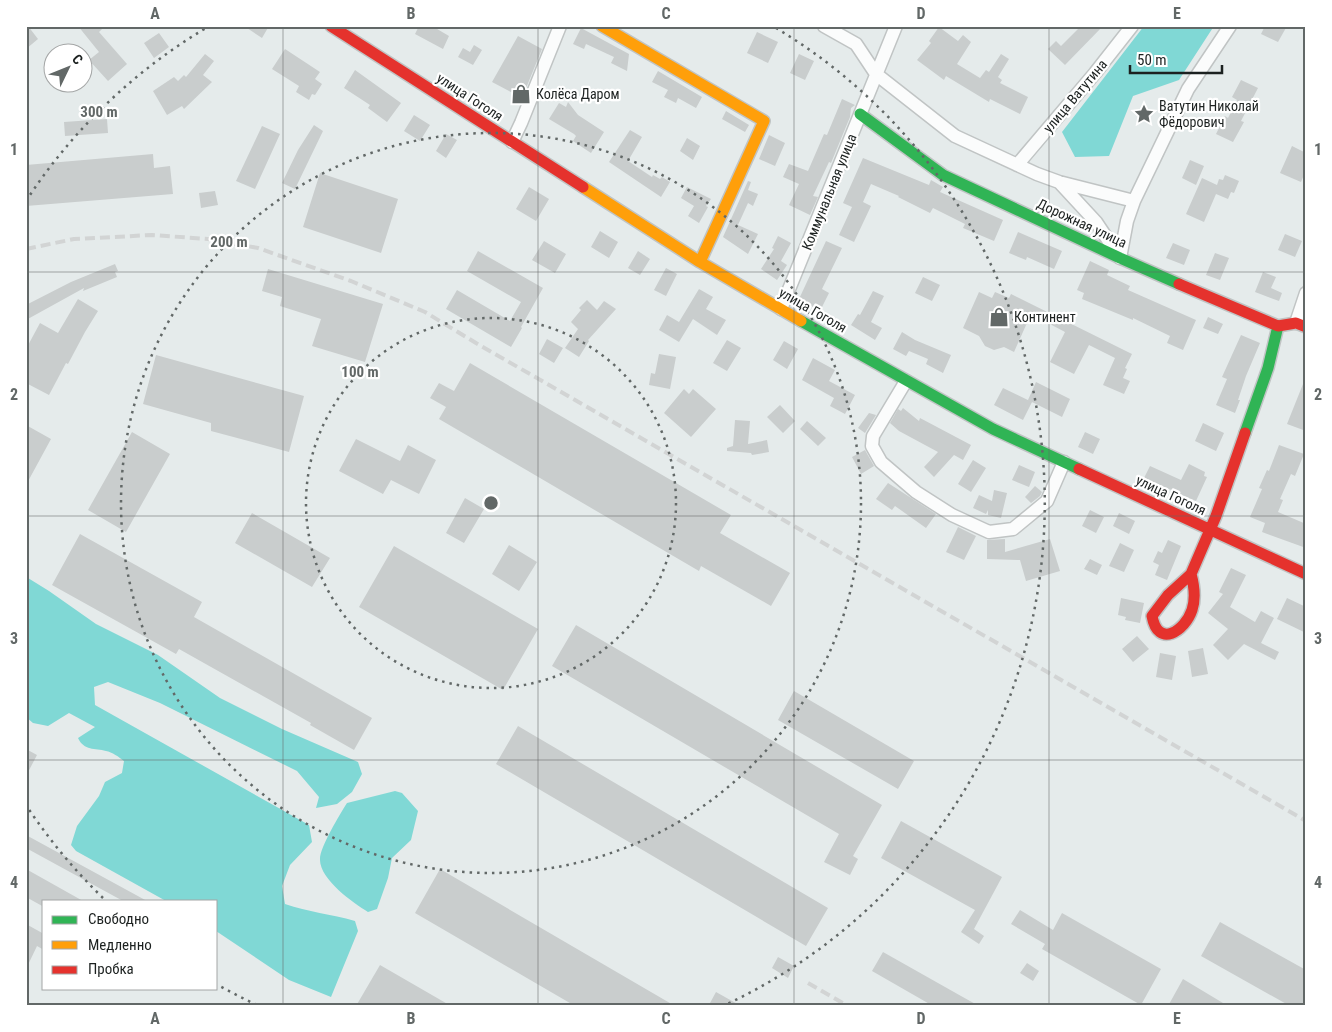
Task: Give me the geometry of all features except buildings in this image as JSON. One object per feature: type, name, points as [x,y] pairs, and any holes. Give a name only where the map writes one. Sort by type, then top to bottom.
[{"type":"street","name":"улица Гоголя","points":[[331,26],[700,262],[906,381],[993,429],[1306,574]]},
{"type":"street","points":[[512,142],[560,26]]},
{"type":"street","points":[[602,26],[764,121],[700,262]]},
{"type":"street","points":[[824,26],[856,44],[876,74],[955,136],[1059,182],[1134,201]]},
{"type":"street","name":"Коммунальная улица","points":[[781,309],[896,26]]},
{"type":"street","name":"улица Ватутина","points":[[1018,165],[1132,26]]},
{"type":"street","points":[[1120,258],[1134,201],[1188,89],[1230,26]]},
{"type":"street","name":"Дорожная улица","points":[[860,114],[944,174],[1120,258],[1278,326]]},
{"type":"street","points":[[1059,182],[1096,222],[1120,258]]},
{"type":"street","points":[[1191,574],[1194,583],[1193,604],[1192,610],[1185,622],[1175,633],[1164,635],[1157,632],[1152,626],[1152,616],[1168,595],[1191,574],[1210,530],[1268,368],[1278,326],[1301,325],[1306,293]]},
{"type":"street","points":[[906,381],[873,436],[872,446],[881,462],[916,492],[952,515],[989,532],[1013,529],[1047,501],[1064,462]]},
{"type":"shaded area","points":[[1144,26],[1214,26],[1179,80],[1133,96],[1109,156],[1075,157],[1062,132]]},
{"type":"shaded area","points":[[28,578],[96,624],[158,655],[220,698],[282,729],[358,762],[362,774],[352,792],[337,804],[316,808],[319,797],[297,771],[160,703],[108,682],[94,687],[95,705],[309,825],[312,842],[290,865],[282,886],[285,904],[355,921],[358,931],[331,997],[289,980],[218,932],[218,900],[164,900],[76,851],[71,845],[77,826],[99,796],[105,782],[122,773],[124,761],[111,752],[83,745],[78,738],[95,727],[69,713],[48,726],[33,723],[26,717],[26,581]]},
{"type":"shaded area","points":[[395,791],[402,793],[418,811],[411,840],[392,858],[388,878],[377,909],[368,912],[346,897],[331,882],[321,867],[321,854],[331,831],[347,803]]},
{"type":"railway","points":[[26,249],[74,239],[152,235],[208,239],[258,248],[351,281],[425,312],[1306,821]]},
{"type":"railway","points":[[808,983],[848,1006]]},
{"type":"traffic: fast","points":[[860,114],[943,175],[1179,284]]},
{"type":"traffic: fast","points":[[801,321],[993,429],[1079,469]]},
{"type":"traffic: fast","points":[[1245,433],[1268,368],[1278,326]]},
{"type":"traffic: slow","points":[[602,26],[764,121],[700,262]]},
{"type":"traffic: slow","points":[[583,187],[700,262],[801,321]]},
{"type":"traffic: jam","points":[[331,26],[583,187]]},
{"type":"traffic: jam","points":[[1179,284],[1278,326],[1296,323],[1306,327]]},
{"type":"traffic: jam","points":[[1191,574],[1194,596],[1189,618],[1178,630],[1172,633],[1165,634],[1160,632],[1155,626],[1152,616],[1168,595],[1191,574],[1216,516],[1245,433]]},
{"type":"traffic: jam","points":[[1079,469],[1306,574]]},
{"type":"place","name":"Колёса Даром","points":[[521,94]]},
{"type":"place","name":"Ватутин Николай Фёдорович","points":[[1144,114]]},
{"type":"place","name":"Континент","points":[[999,317]]}]
